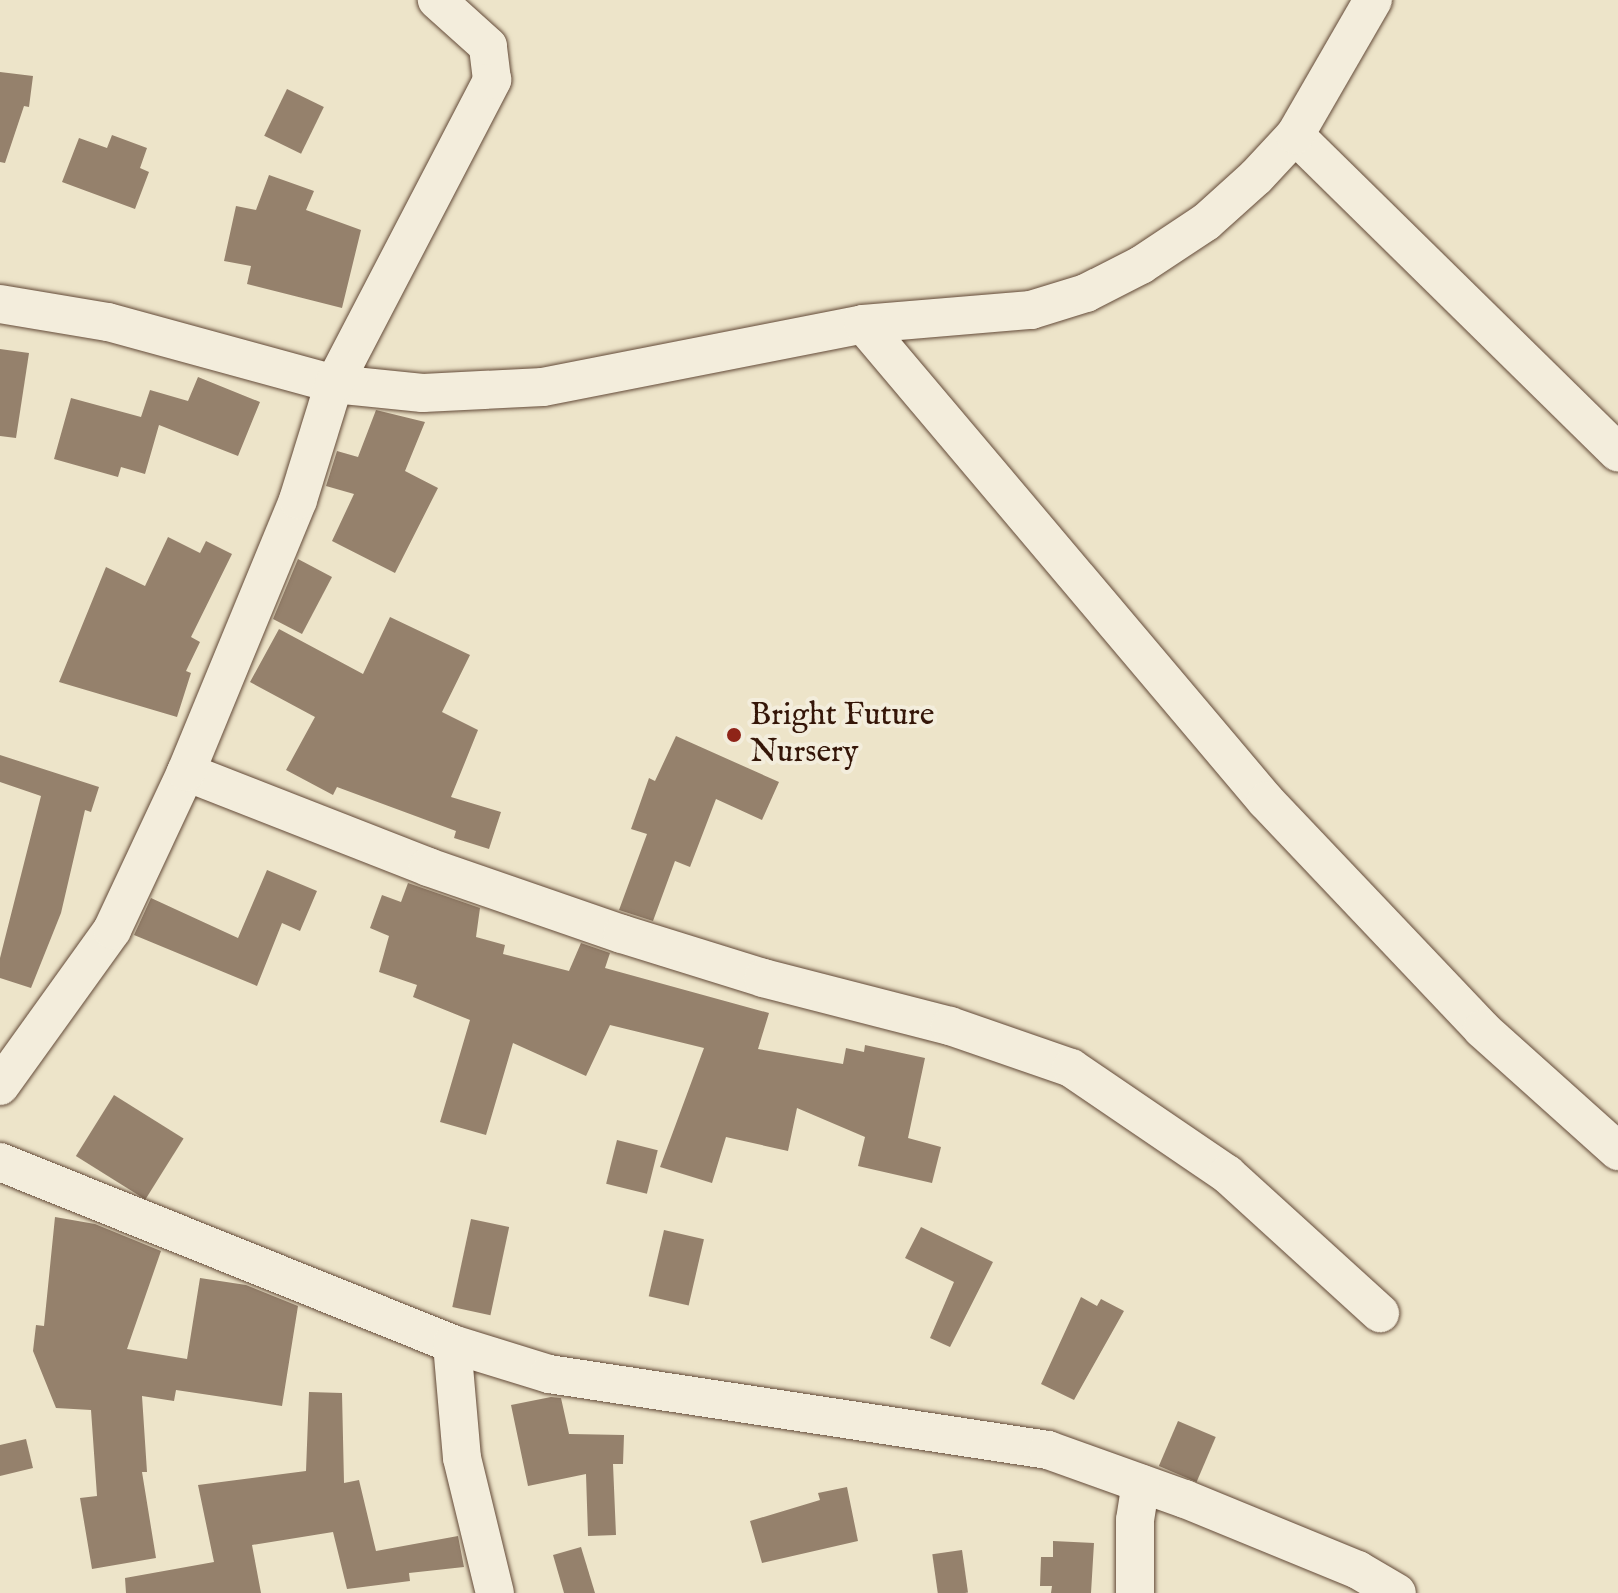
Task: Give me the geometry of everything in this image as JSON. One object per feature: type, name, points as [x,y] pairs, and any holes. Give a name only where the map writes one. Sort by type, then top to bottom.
[{"type":"street","points":[[0,1086],[112,930],[186,772],[298,500],[334,384],[492,80],[488,46],[437,0]]},
{"type":"street","points":[[0,304],[108,322],[334,384],[423,393],[543,387],[863,324],[1031,310],[1086,293],[1141,265],[1206,222],[1295,135],[1373,0]]},
{"type":"street","points":[[1295,135],[1618,452]]},
{"type":"street","points":[[863,324],[1266,801],[1482,1029],[1618,1151]]},
{"type":"street","points":[[186,772],[428,867],[622,934],[763,978],[950,1026],[1071,1068],[1227,1174],[1380,1313]]},
{"type":"street","points":[[0,1162],[452,1344],[549,1374],[1048,1450],[1141,1483],[1358,1570],[1397,1593]]},
{"type":"street","points":[[452,1344],[462,1458],[495,1593]]},
{"type":"street","points":[[1135,1593],[1135,1520],[1141,1483]]},
{"type":"building","points":[[0,72],[33,76],[29,107],[24,106],[5,163],[0,162]]},
{"type":"building","points":[[287,89],[324,107],[301,154],[264,136]]},
{"type":"building","points":[[112,135],[147,148],[140,168],[149,172],[135,209],[62,182],[79,138],[107,148]]},
{"type":"building","points":[[269,175],[314,191],[306,210],[361,230],[342,308],[247,284],[251,266],[224,261],[236,206],[256,210]]},
{"type":"building","points":[[0,349],[29,353],[16,438],[0,436]]},
{"type":"building","points":[[198,377],[260,402],[238,456],[159,425],[145,474],[121,467],[118,477],[54,459],[71,398],[141,417],[150,390],[188,401]]},
{"type":"building","points":[[376,410],[425,422],[405,471],[438,488],[395,573],[332,541],[354,494],[326,486],[337,451],[358,457]]},
{"type":"building","points":[[168,537],[200,553],[206,541],[232,554],[191,637],[200,642],[186,671],[191,673],[177,717],[59,682],[106,567],[145,586]]},
{"type":"building","points":[[298,559],[332,577],[302,634],[273,619]]},
{"type":"building","points":[[390,617],[470,655],[442,712],[478,730],[451,797],[501,812],[489,849],[454,838],[456,831],[337,787],[333,795],[286,770],[315,717],[250,682],[279,629],[363,674]]},
{"type":"building","points":[[676,736],[779,782],[762,820],[716,799],[690,867],[675,861],[653,921],[619,910],[647,834],[631,829],[649,778],[655,781]]},
{"type":"building","points":[[0,755],[99,787],[91,812],[85,810],[61,913],[31,988],[0,978],[0,958],[41,796],[0,782]]},
{"type":"building","points":[[267,870],[317,891],[300,931],[282,923],[257,986],[134,935],[151,898],[238,938]]},
{"type":"building","points":[[408,883],[480,908],[476,937],[505,945],[503,954],[569,971],[581,943],[610,953],[605,968],[769,1013],[758,1049],[843,1064],[846,1048],[864,1052],[865,1045],[925,1058],[908,1138],[941,1147],[932,1183],[858,1166],[865,1137],[797,1108],[788,1151],[726,1137],[712,1183],[660,1167],[704,1048],[610,1025],[586,1076],[513,1043],[486,1135],[440,1122],[470,1020],[413,997],[417,985],[379,972],[389,936],[370,928],[382,895],[401,902]]},
{"type":"building","points":[[114,1095],[184,1138],[145,1200],[76,1156]]},
{"type":"building","points":[[617,1140],[658,1150],[647,1194],[606,1184]]},
{"type":"building","points":[[55,1217],[95,1224],[161,1251],[127,1349],[187,1359],[200,1278],[246,1285],[298,1306],[282,1406],[176,1390],[174,1401],[142,1396],[147,1472],[142,1472],[156,1558],[92,1569],[80,1498],[97,1496],[91,1410],[56,1408],[33,1351],[36,1325],[44,1326]]},
{"type":"building","points":[[471,1219],[509,1227],[490,1315],[452,1307]]},
{"type":"building","points":[[921,1227],[993,1262],[950,1347],[930,1338],[954,1282],[905,1258]]},
{"type":"building","points":[[664,1230],[704,1239],[689,1305],[649,1296]]},
{"type":"building","points":[[1081,1297],[1097,1306],[1101,1299],[1124,1311],[1074,1400],[1041,1384]]},
{"type":"building","points":[[309,1392],[342,1393],[344,1483],[359,1480],[376,1551],[458,1536],[464,1567],[409,1573],[410,1581],[347,1589],[333,1532],[252,1545],[261,1593],[126,1593],[125,1578],[214,1562],[198,1485],[306,1471]]},
{"type":"building","points":[[561,1398],[569,1434],[624,1435],[623,1464],[613,1464],[616,1535],[588,1536],[586,1474],[528,1486],[511,1405]]},
{"type":"building","points":[[1178,1421],[1216,1437],[1197,1482],[1159,1466]]},
{"type":"building","points":[[26,1439],[33,1468],[0,1476],[0,1445]]},
{"type":"building","points":[[847,1487],[858,1541],[762,1563],[750,1521],[820,1500],[818,1493]]},
{"type":"building","points":[[1053,1541],[1094,1543],[1091,1593],[1051,1593],[1052,1586],[1040,1586],[1041,1557],[1053,1557]]},
{"type":"building","points":[[581,1547],[595,1593],[564,1593],[553,1555]]},
{"type":"building","points":[[962,1550],[968,1593],[938,1593],[932,1554]]},
{"type":"place","name":"Bright Future Nursery","points":[[734,735]]}]
